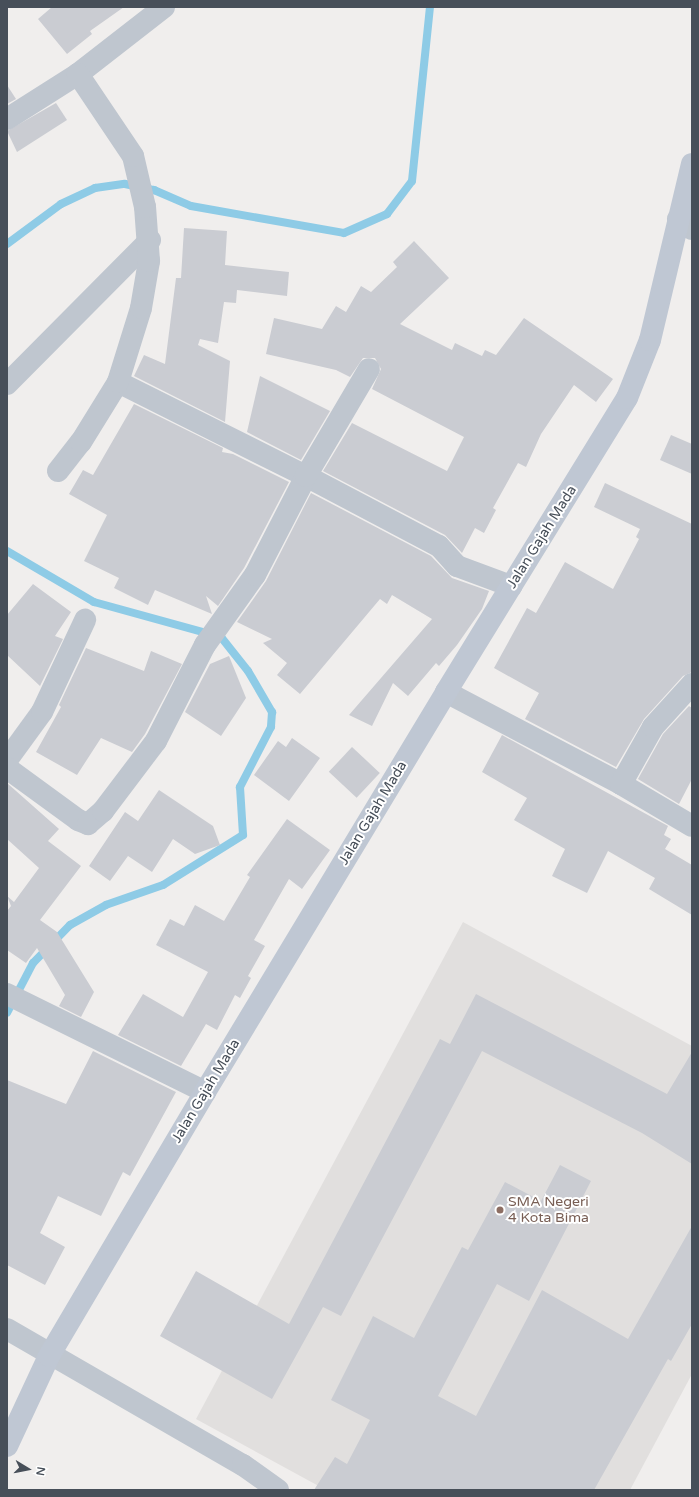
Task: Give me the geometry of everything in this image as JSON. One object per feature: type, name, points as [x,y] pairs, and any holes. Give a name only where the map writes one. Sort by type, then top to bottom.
[{"type":"main road","name":"Jalan Gajah Mada","points":[[7,1446],[50,1356],[205,1092],[446,692],[627,398],[650,340],[685,224],[692,164]]},
{"type":"street","points":[[7,119],[78,74],[164,7]]},
{"type":"street","points":[[58,471],[118,382],[141,308],[150,240],[133,156],[78,74]]},
{"type":"street","points":[[7,384],[150,240]]},
{"type":"street","points":[[7,768],[78,820],[88,824],[96,819],[156,741],[205,645],[255,575],[306,476],[369,369]]},
{"type":"street","points":[[118,382],[306,476],[439,546],[457,566],[511,586]]},
{"type":"street","points":[[7,760],[42,712],[85,620]]},
{"type":"street","points":[[621,784],[653,727],[692,684]]},
{"type":"street","points":[[446,692],[621,784],[692,826]]},
{"type":"street","points":[[13,997],[205,1092]]},
{"type":"street","points":[[7,1329],[50,1356],[244,1465],[278,1490]]},
{"type":"shaded area","name":"SMA Negeri 4 Kota Bima","points":[[463,922],[692,1046],[692,1374],[630,1490],[326,1490],[196,1419]]},
{"type":"building","points":[[52,7],[124,7],[90,31],[92,34],[67,54],[38,19]]},
{"type":"building","points":[[7,85],[16,99],[7,104]]},
{"type":"building","points":[[56,103],[67,120],[17,152],[7,131]]},
{"type":"building","points":[[184,228],[227,231],[225,265],[289,272],[287,296],[237,290],[236,303],[224,302],[218,343],[200,339],[198,345],[230,361],[225,422],[134,376],[144,355],[165,364],[176,278],[181,278]]},
{"type":"building","points":[[414,241],[449,278],[400,324],[452,350],[455,343],[482,356],[485,350],[496,355],[524,318],[613,379],[596,402],[574,385],[541,434],[526,467],[518,463],[493,508],[496,510],[484,533],[475,528],[462,553],[445,535],[323,471],[352,423],[447,471],[464,437],[372,389],[381,369],[375,358],[363,358],[350,377],[336,370],[266,354],[274,318],[322,329],[336,306],[346,312],[361,286],[371,292],[397,267],[393,262]]},
{"type":"building","points":[[260,376],[330,411],[301,460],[247,432]]},
{"type":"building","points":[[134,404],[223,448],[222,452],[233,454],[289,482],[244,568],[218,606],[206,596],[212,614],[155,590],[148,605],[114,588],[119,578],[84,561],[107,515],[69,494],[83,470],[93,475]]},
{"type":"building","points":[[671,435],[692,444],[692,474],[660,460]]},
{"type":"building","points":[[605,483],[692,524],[692,672],[683,676],[644,719],[616,767],[525,719],[539,693],[494,668],[527,608],[536,613],[565,562],[613,589],[639,539],[636,537],[640,529],[594,507]]},
{"type":"building","points":[[311,493],[431,556],[452,578],[489,591],[482,609],[457,645],[439,666],[436,663],[408,696],[393,683],[372,726],[349,715],[432,619],[392,595],[387,604],[380,599],[300,694],[277,675],[287,663],[263,643],[272,639],[237,622],[266,581]]},
{"type":"building","points":[[33,584],[71,612],[55,636],[63,639],[40,686],[7,655],[7,615]]},
{"type":"building","points":[[86,648],[144,671],[151,651],[182,664],[145,734],[132,752],[101,738],[77,775],[36,752],[61,707],[59,705]]},
{"type":"building","points":[[229,656],[246,698],[221,736],[185,712],[210,664]]},
{"type":"building","points":[[689,706],[692,708],[692,779],[679,804],[638,779],[663,734]]},
{"type":"building","points":[[502,735],[668,826],[664,835],[671,839],[665,849],[692,865],[692,915],[649,889],[655,878],[608,851],[587,893],[552,876],[565,849],[514,820],[527,798],[482,772]]},
{"type":"building","points":[[292,738],[320,758],[289,801],[254,775],[278,741],[286,747]]},
{"type":"building","points":[[352,747],[380,773],[357,798],[329,772]]},
{"type":"building","points":[[7,783],[59,829],[48,841],[81,866],[40,920],[57,932],[94,992],[81,1017],[59,1006],[65,995],[37,948],[26,963],[7,950],[7,911],[11,906],[7,896],[14,902],[39,868],[7,839]]},
{"type":"building","points":[[159,790],[213,826],[220,845],[195,854],[173,839],[152,872],[128,856],[110,881],[89,866],[125,812],[138,821]]},
{"type":"building","points":[[287,819],[330,850],[302,889],[289,879],[254,940],[265,946],[248,976],[251,978],[240,998],[235,995],[217,1030],[206,1024],[181,1066],[118,1035],[143,994],[183,1017],[208,972],[156,945],[170,919],[184,926],[195,905],[224,921],[250,877],[247,875]]},
{"type":"building","points":[[476,994],[667,1094],[692,1052],[692,1164],[642,1133],[482,1051],[341,1316],[323,1307],[272,1399],[160,1336],[196,1271],[289,1324],[440,1039],[450,1044]]},
{"type":"building","points":[[93,1051],[176,1092],[130,1176],[123,1172],[101,1216],[58,1196],[40,1233],[65,1247],[45,1285],[7,1265],[7,1080],[66,1104]]},
{"type":"building","points":[[560,1165],[591,1181],[529,1301],[497,1284],[438,1396],[476,1416],[542,1290],[628,1339],[692,1226],[692,1324],[671,1361],[668,1359],[594,1490],[314,1490],[335,1457],[347,1464],[370,1420],[331,1400],[373,1316],[414,1338],[462,1247],[468,1250],[505,1182],[541,1201]]},
{"type":"waterway","points":[[7,244],[61,204],[95,188],[125,184],[154,190],[191,206],[344,233],[387,214],[412,181],[430,7]]},
{"type":"waterway","points":[[7,551],[94,602],[221,637],[248,671],[272,712],[271,727],[240,787],[243,835],[163,885],[106,905],[70,925],[33,963],[7,1013]]},
{"type":"place","name":"SMA Negeri 4 Kota Bima","points":[[500,1210]]}]
